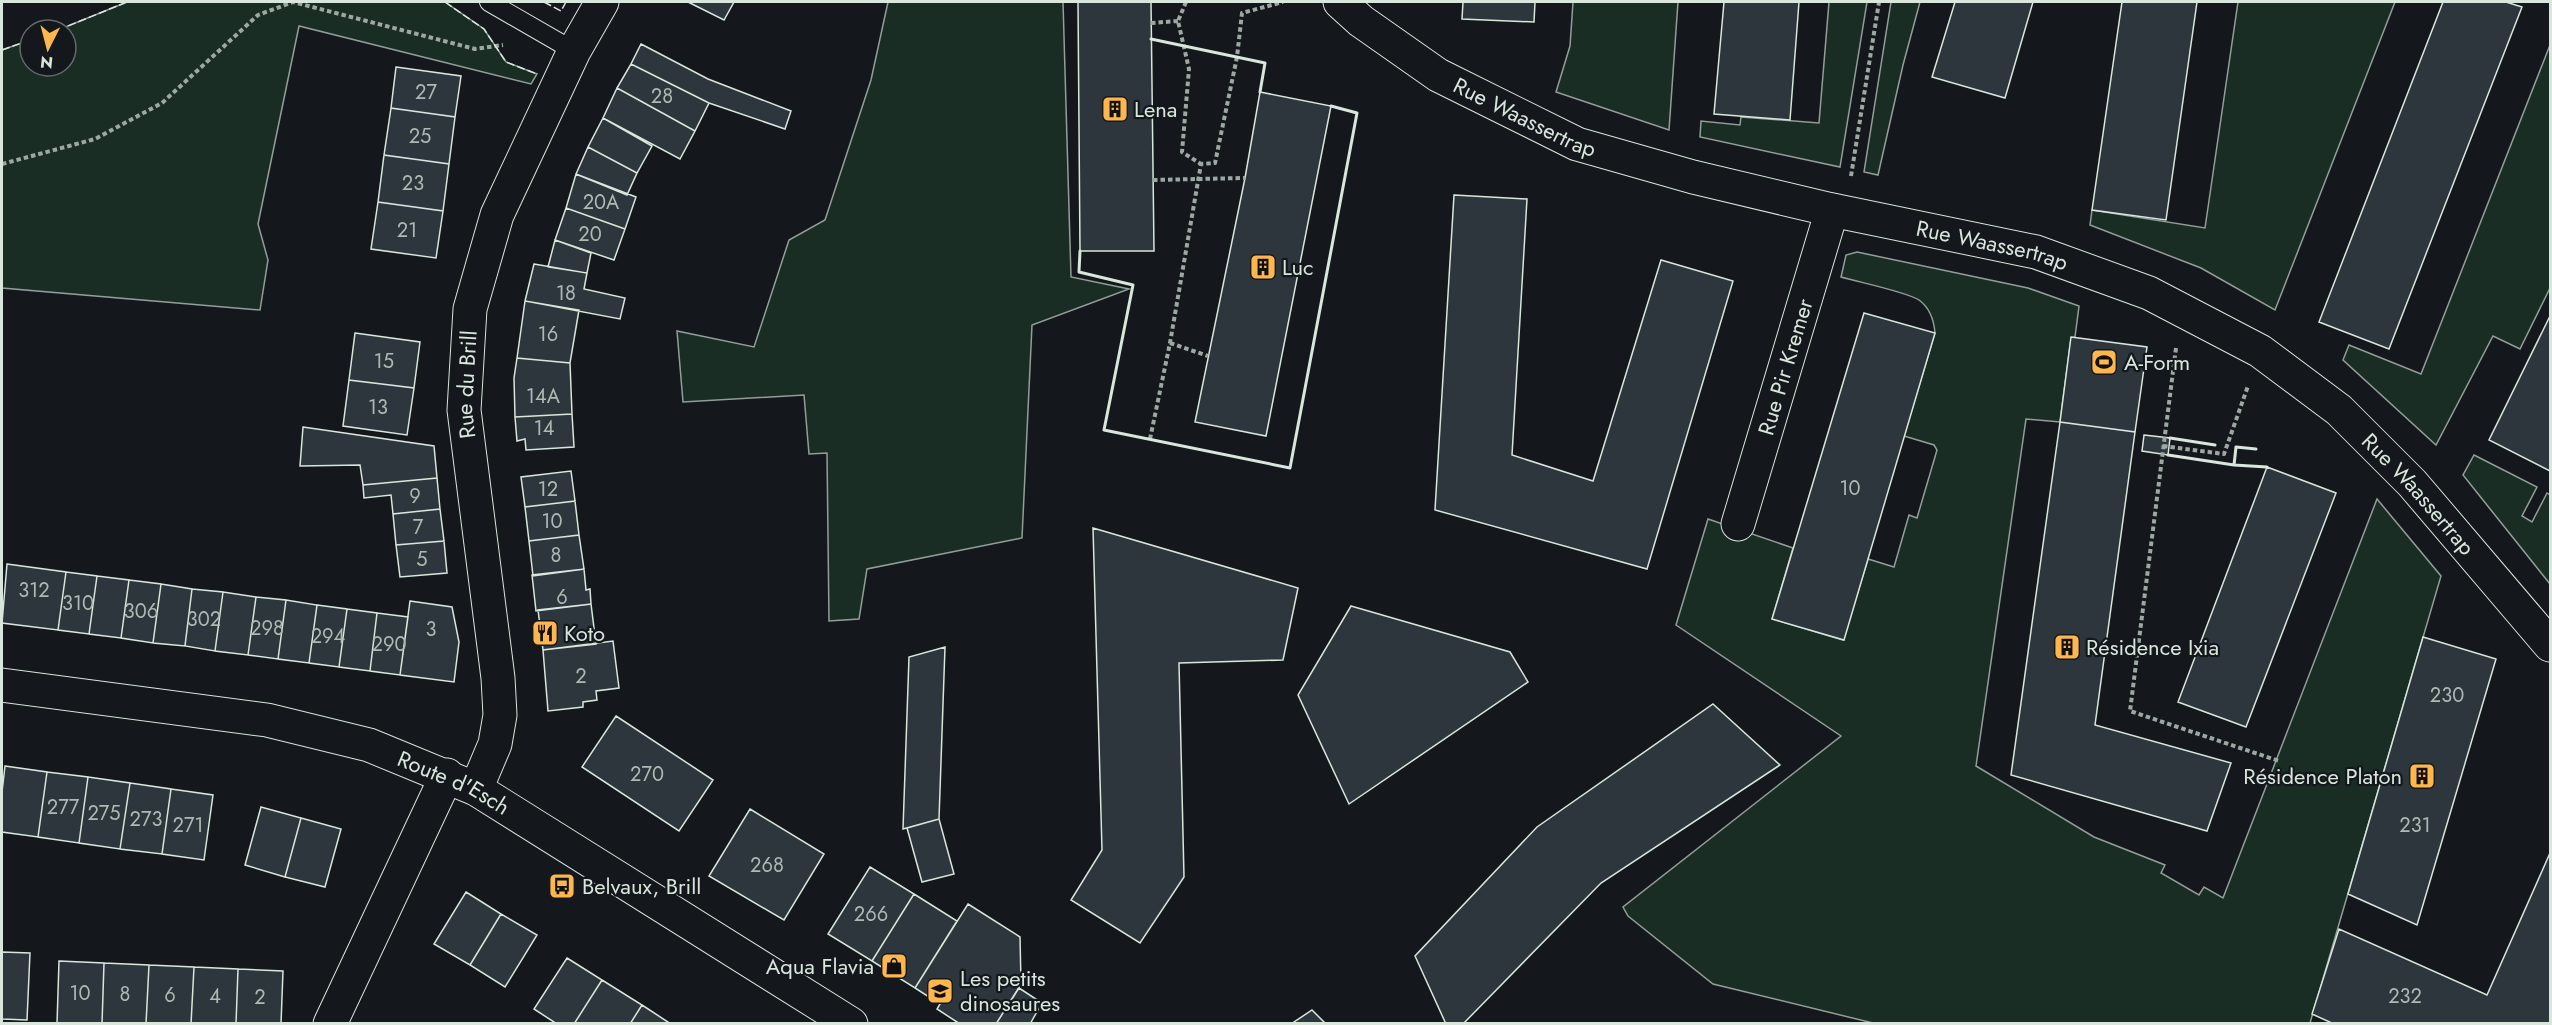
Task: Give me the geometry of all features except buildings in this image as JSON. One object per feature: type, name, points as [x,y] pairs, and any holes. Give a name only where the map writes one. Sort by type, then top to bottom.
[{"type":"street","name":"Rue du Brill","points":[[476,789],[495,744],[500,715],[498,678],[464,410],[470,309],[497,215],[563,44],[602,2]]},
{"type":"street","name":"Rue Waassertrap","points":[[1340,2],[1361,21],[1438,75],[1577,144],[1693,177],[1839,211],[2037,252],[2149,292],[2181,309],[2260,351],[2339,410],[2412,483],[2550,645]]},
{"type":"street","name":"Rue Pir Kremer","points":[[1738,524],[1839,211]]},
{"type":"street","name":"Route d'Esch","points":[[2,685],[267,720],[369,745],[447,775],[476,789],[851,1023]]},
{"type":"street","points":[[330,1023],[447,775]]},
{"type":"lane","points":[[489,2],[563,44]]},
{"type":"path","points":[[2,164],[95,139],[162,103],[258,15],[293,2],[475,49],[563,44]]},
{"type":"path","points":[[1186,2],[1178,21],[1189,69],[1182,152],[1201,164],[1215,163],[1237,57],[1242,13],[1283,2]]},
{"type":"path","points":[[1839,211],[1879,2]]},
{"type":"path","points":[[1151,23],[1178,21]]},
{"type":"path","points":[[1150,439],[1170,343],[1201,164]]},
{"type":"path","points":[[1153,180],[1245,178]]},
{"type":"path","points":[[2181,309],[2130,711],[2279,761]]},
{"type":"path","points":[[1170,343],[1208,356]]},
{"type":"path","points":[[2163,446],[2224,454],[2247,389]]},
{"type":"green space","points":[[127,2],[445,2],[484,29],[506,62],[537,74],[531,84],[299,26],[258,224],[268,260],[260,310],[2,288],[2,50],[18,44],[18,78],[78,78],[78,22]]},
{"type":"green space","points":[[888,2],[1063,2],[1071,277],[1129,289],[1032,325],[1022,538],[867,569],[859,619],[829,621],[827,453],[809,454],[804,395],[683,402],[677,331],[754,347],[789,240],[825,220],[871,80]]},
{"type":"green space","points":[[1573,2],[1678,2],[1669,130],[1556,92],[1570,46]]},
{"type":"green space","points":[[1829,2],[1867,2],[1840,167],[1700,137],[1701,121],[1740,125],[1741,117],[1819,123]]},
{"type":"green space","points":[[1891,2],[1920,2],[1878,175],[1864,172]]},
{"type":"green space","points":[[2238,2],[2395,2],[2275,310],[2201,268],[2090,225],[2092,210],[2205,228]]},
{"type":"green space","points":[[2550,45],[2550,288],[2520,349],[2493,336],[2436,445],[2343,360],[2349,345],[2421,374]]},
{"type":"green space","points":[[1857,252],[2028,288],[2079,306],[2075,337],[2071,338],[2060,422],[2026,419],[1976,766],[2094,837],[2165,865],[2161,873],[2199,895],[2204,887],[2223,898],[2377,499],[2441,576],[2310,1023],[1873,1023],[1713,984],[1628,916],[1623,907],[1841,736],[1676,625],[1708,519],[1793,548],[1772,619],[1843,640],[1868,559],[1894,567],[1909,515],[1917,518],[1937,450],[1934,445],[1904,436],[1935,333],[1934,324],[1929,311],[1919,300],[1841,277],[1846,255]]},
{"type":"green space","points":[[2474,455],[2537,487],[2522,516],[2532,522],[2547,493],[2550,495],[2550,584],[2463,475]]},
{"type":"fence","points":[[78,22],[127,2]]},
{"type":"fence","points":[[445,2],[484,29],[506,62],[537,74]]},
{"type":"fence","points":[[544,2],[561,11],[566,2]]},
{"type":"fence","points":[[2,50],[18,44]]},
{"type":"wall","points":[[1151,39],[1265,63],[1260,92]]},
{"type":"wall","points":[[1080,251],[1079,272],[1133,285],[1104,430],[1290,468],[1357,113],[1331,106]]},
{"type":"wall","points":[[2170,438],[2215,445]]},
{"type":"wall","points":[[2234,465],[2236,447],[2256,449]]},
{"type":"wall","points":[[2168,455],[2234,465],[2267,467]]},
{"type":"place","name":"Lena","points":[[1115,109]]},
{"type":"place","name":"Luc","points":[[1263,267]]},
{"type":"place","name":"A-Form","points":[[2104,362]]},
{"type":"place","name":"Koto","points":[[545,633]]},
{"type":"place","name":"Résidence Ixia","points":[[2067,647]]},
{"type":"place","name":"Résidence Platon","points":[[2422,776]]},
{"type":"place","name":"Belvaux, Brill","points":[[562,886]]},
{"type":"place","name":"Aqua Flavia","points":[[894,966]]},
{"type":"place","name":"Les petits dinosaures","points":[[940,991]]}]
